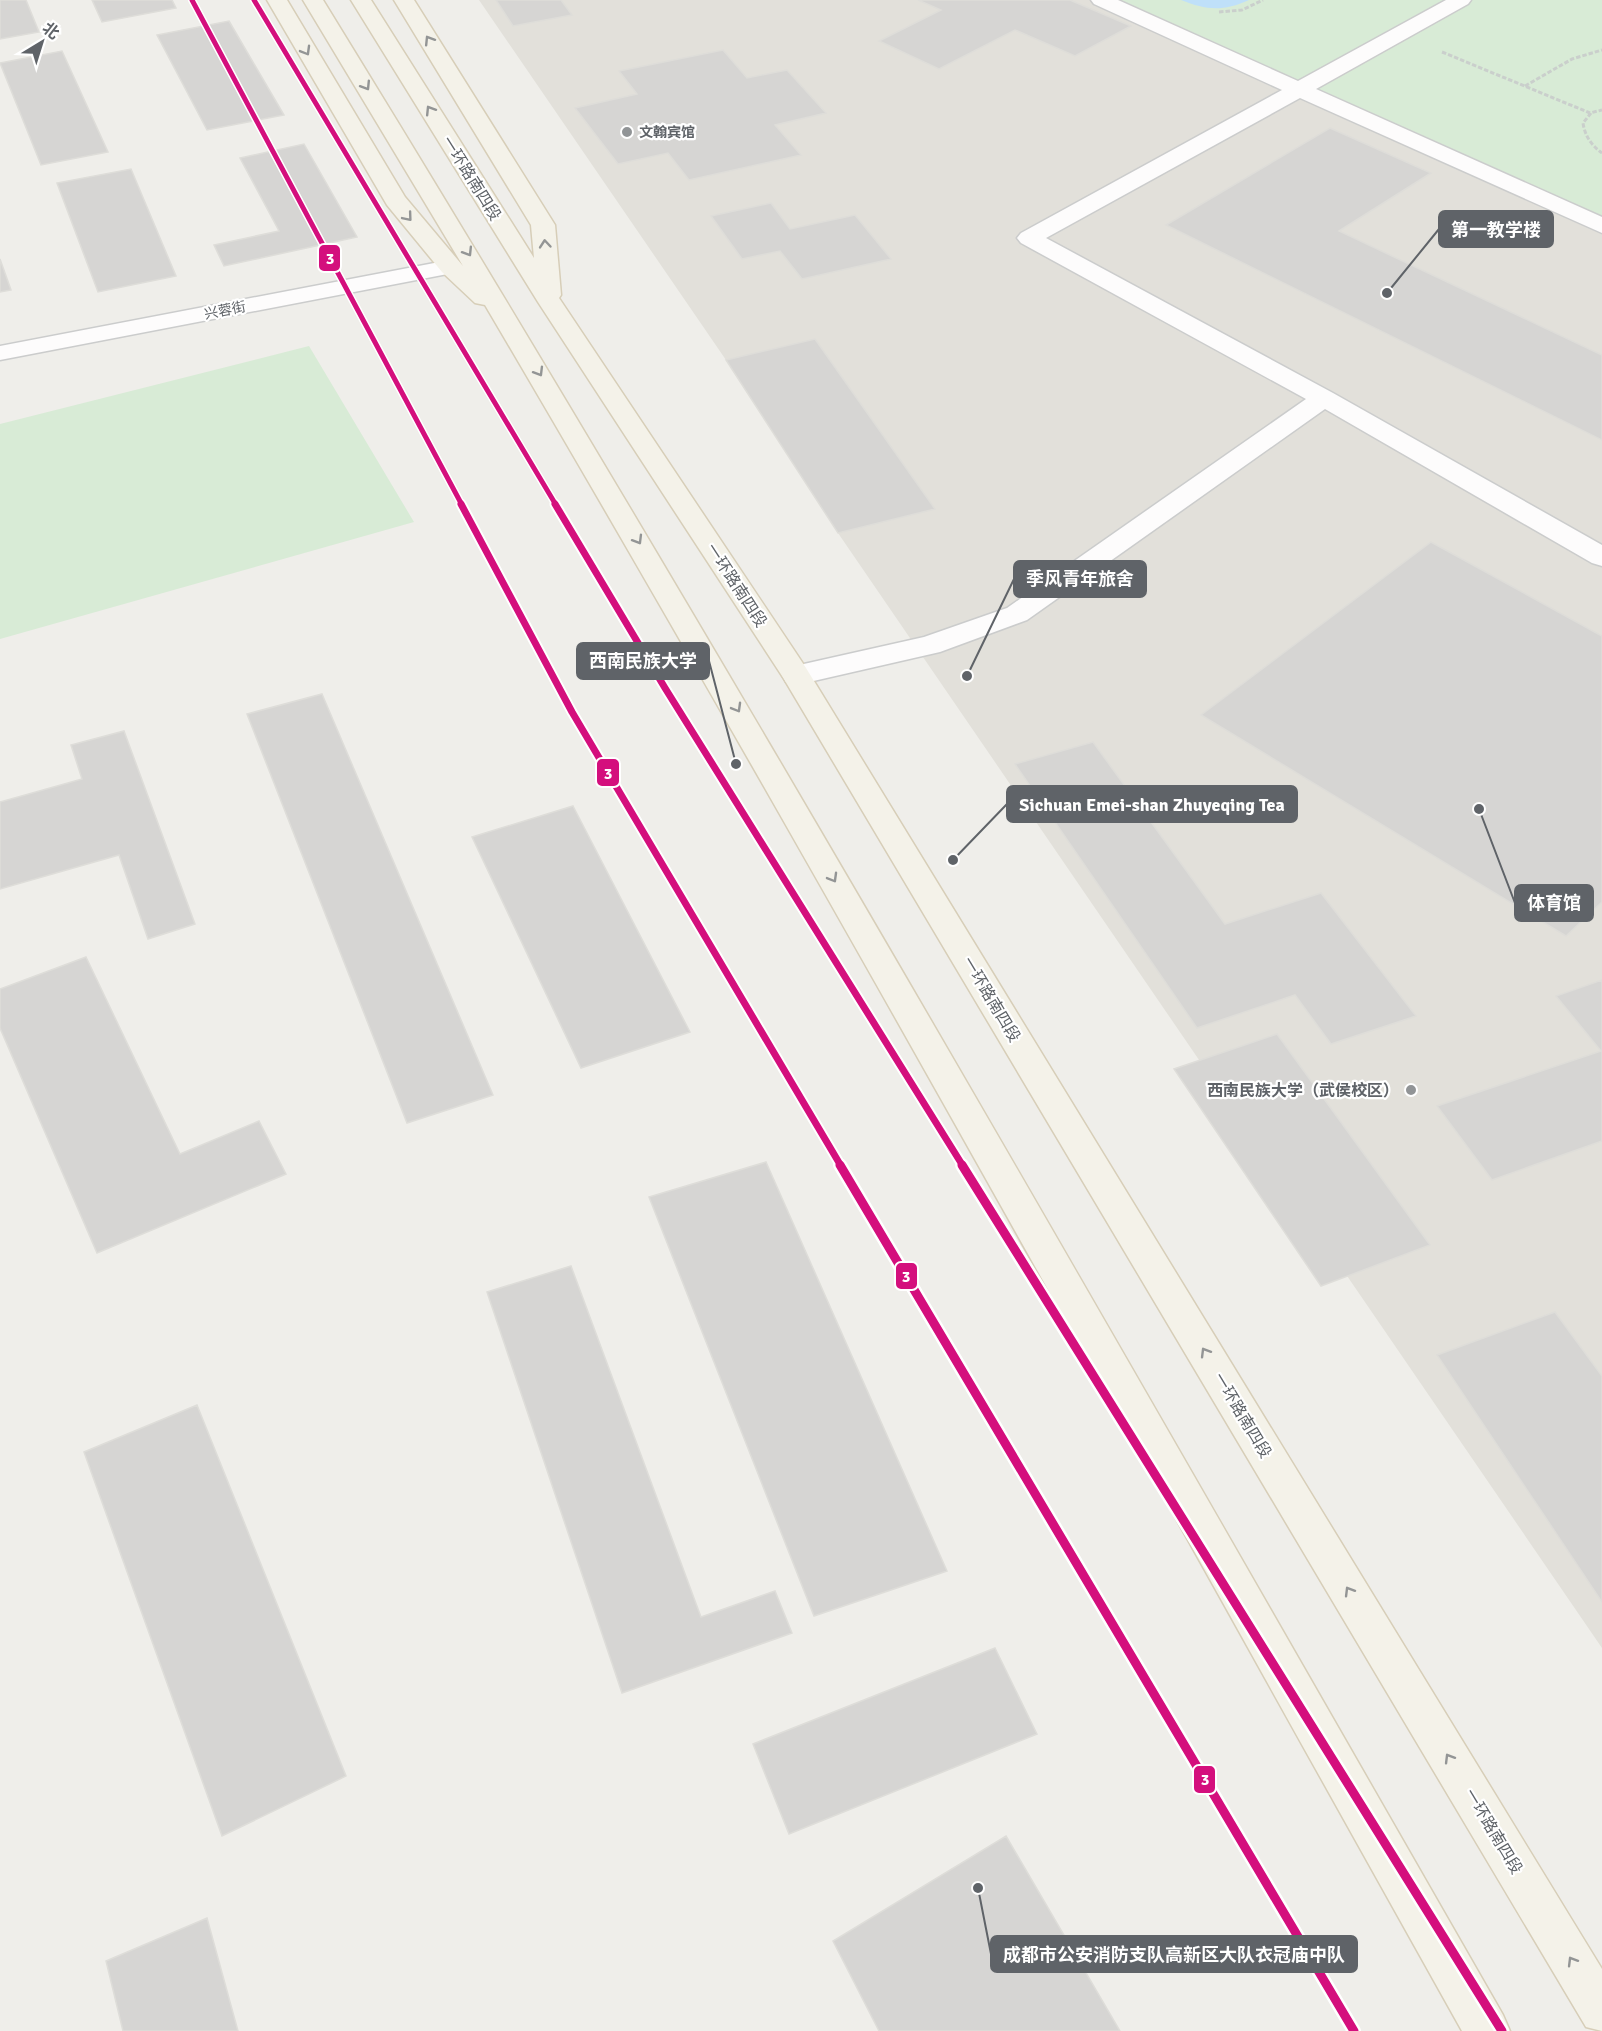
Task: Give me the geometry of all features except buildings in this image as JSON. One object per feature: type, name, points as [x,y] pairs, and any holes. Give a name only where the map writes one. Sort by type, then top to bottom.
[{"type":"main road","points":[[277,0],[394,201],[450,267],[509,322]]},
{"type":"main road","points":[[313,0],[509,322],[716,672],[1487,2031]]},
{"type":"main road","name":"一环路南四段","points":[[361,0],[550,302],[796,675],[1602,2011]]},
{"type":"main road","points":[[404,0],[543,225],[550,302]]},
{"type":"street","points":[[1101,0],[1602,226]]},
{"type":"street","points":[[1461,0],[1029,238],[1324,398],[1602,557]]},
{"type":"street","name":"兴蓉街","points":[[0,353],[450,267]]},
{"type":"street","points":[[796,675],[930,645],[1017,614],[1324,398]]},
{"type":"path","points":[[1400,35],[1590,113],[1602,112]]},
{"type":"path","points":[[1525,87],[1572,59],[1602,50]]},
{"type":"path","points":[[1590,113],[1583,123],[1585,134],[1591,145],[1602,153]]},
{"type":"shaded area","name":"西南民族大学（武侯校区）","points":[[479,0],[1602,0],[1602,1648],[838,533],[726,360]]},
{"type":"green space","points":[[1101,0],[1602,0],[1602,226]]},
{"type":"green space","points":[[309,346],[414,522],[0,639],[0,424]]},
{"type":"water","points":[[1181,0],[1249,0],[1222,8],[1206,8]]},
{"type":"transit line","name":"3","points":[[192,0],[572,712],[1354,2031]]},
{"type":"transit line","name":"3","points":[[254,0],[665,688],[1502,2031]]},
{"type":"place","name":"文翰宾馆","points":[[627,132]]},
{"type":"place","name":"第一教学楼","points":[[1387,293]]},
{"type":"place","name":"季风青年旅舍","points":[[967,676]]},
{"type":"place","name":"西南民族大学","points":[[736,764]]},
{"type":"place","name":"体育馆","points":[[1479,809]]},
{"type":"place","name":"Sichuan Emei-shan Zhuyeqing Tea","points":[[953,860]]},
{"type":"place","name":"西南民族大学（武侯校区）","points":[[1411,1090]]},
{"type":"place","name":"成都市公安消防支队高新区大队衣冠庙中队","points":[[978,1888]]}]
